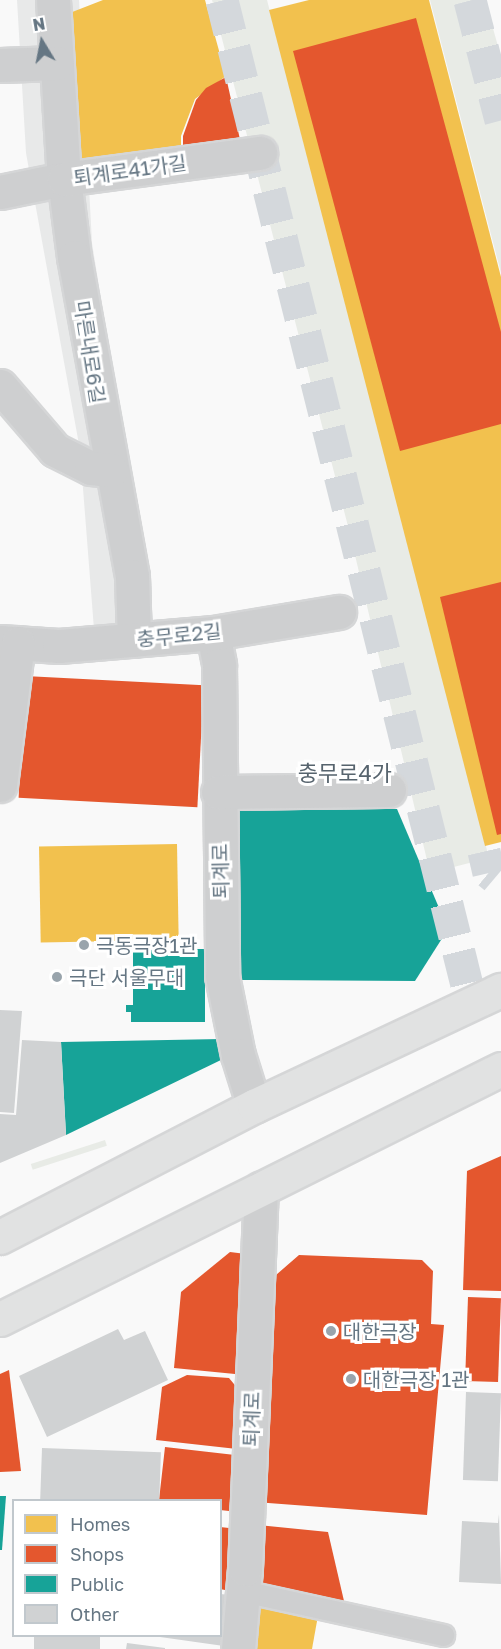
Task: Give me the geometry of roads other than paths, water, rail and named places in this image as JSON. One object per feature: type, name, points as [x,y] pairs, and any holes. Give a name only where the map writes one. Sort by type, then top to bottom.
[{"type":"main road","points":[[0,1237],[254,1106],[501,990]]},
{"type":"main road","points":[[0,1319],[501,1069]]},
{"type":"street","name":"마른내로6길","points":[[52,0],[64,179],[111,470],[132,576],[134,640]]},
{"type":"street","points":[[0,65],[57,63]]},
{"type":"street","name":"퇴계로41가길","points":[[0,192],[64,179],[261,153]]},
{"type":"street","points":[[0,386],[55,450],[91,468],[111,470]]},
{"type":"street","name":"충무로2길","points":[[0,785],[9,642],[59,646],[213,633],[339,612]]},
{"type":"street","name":"퇴계로","points":[[213,633],[219,665],[218,792],[222,976],[238,1055],[254,1106]]},
{"type":"street","points":[[218,792],[389,790]]},
{"type":"street","name":"퇴계로","points":[[237,1649],[243,1591],[261,1188]]},
{"type":"lane","points":[[243,1591],[443,1635]]},
{"type":"tunnel","points":[[222,0],[472,1005]]},
{"type":"tunnel","points":[[470,0],[501,120]]},
{"type":"tunnel","points":[[484,851],[489,872],[495,877]]},
{"type":"place","name":"극동극장1관","points":[[84,945]]},
{"type":"place","name":"극단 서울무대","points":[[57,977]]},
{"type":"place","name":"대한극장","points":[[331,1331]]},
{"type":"place","name":"대한극장 1관","points":[[351,1379]]},
{"type":"district","name":"충무로4가","points":[[345,773]]}]
